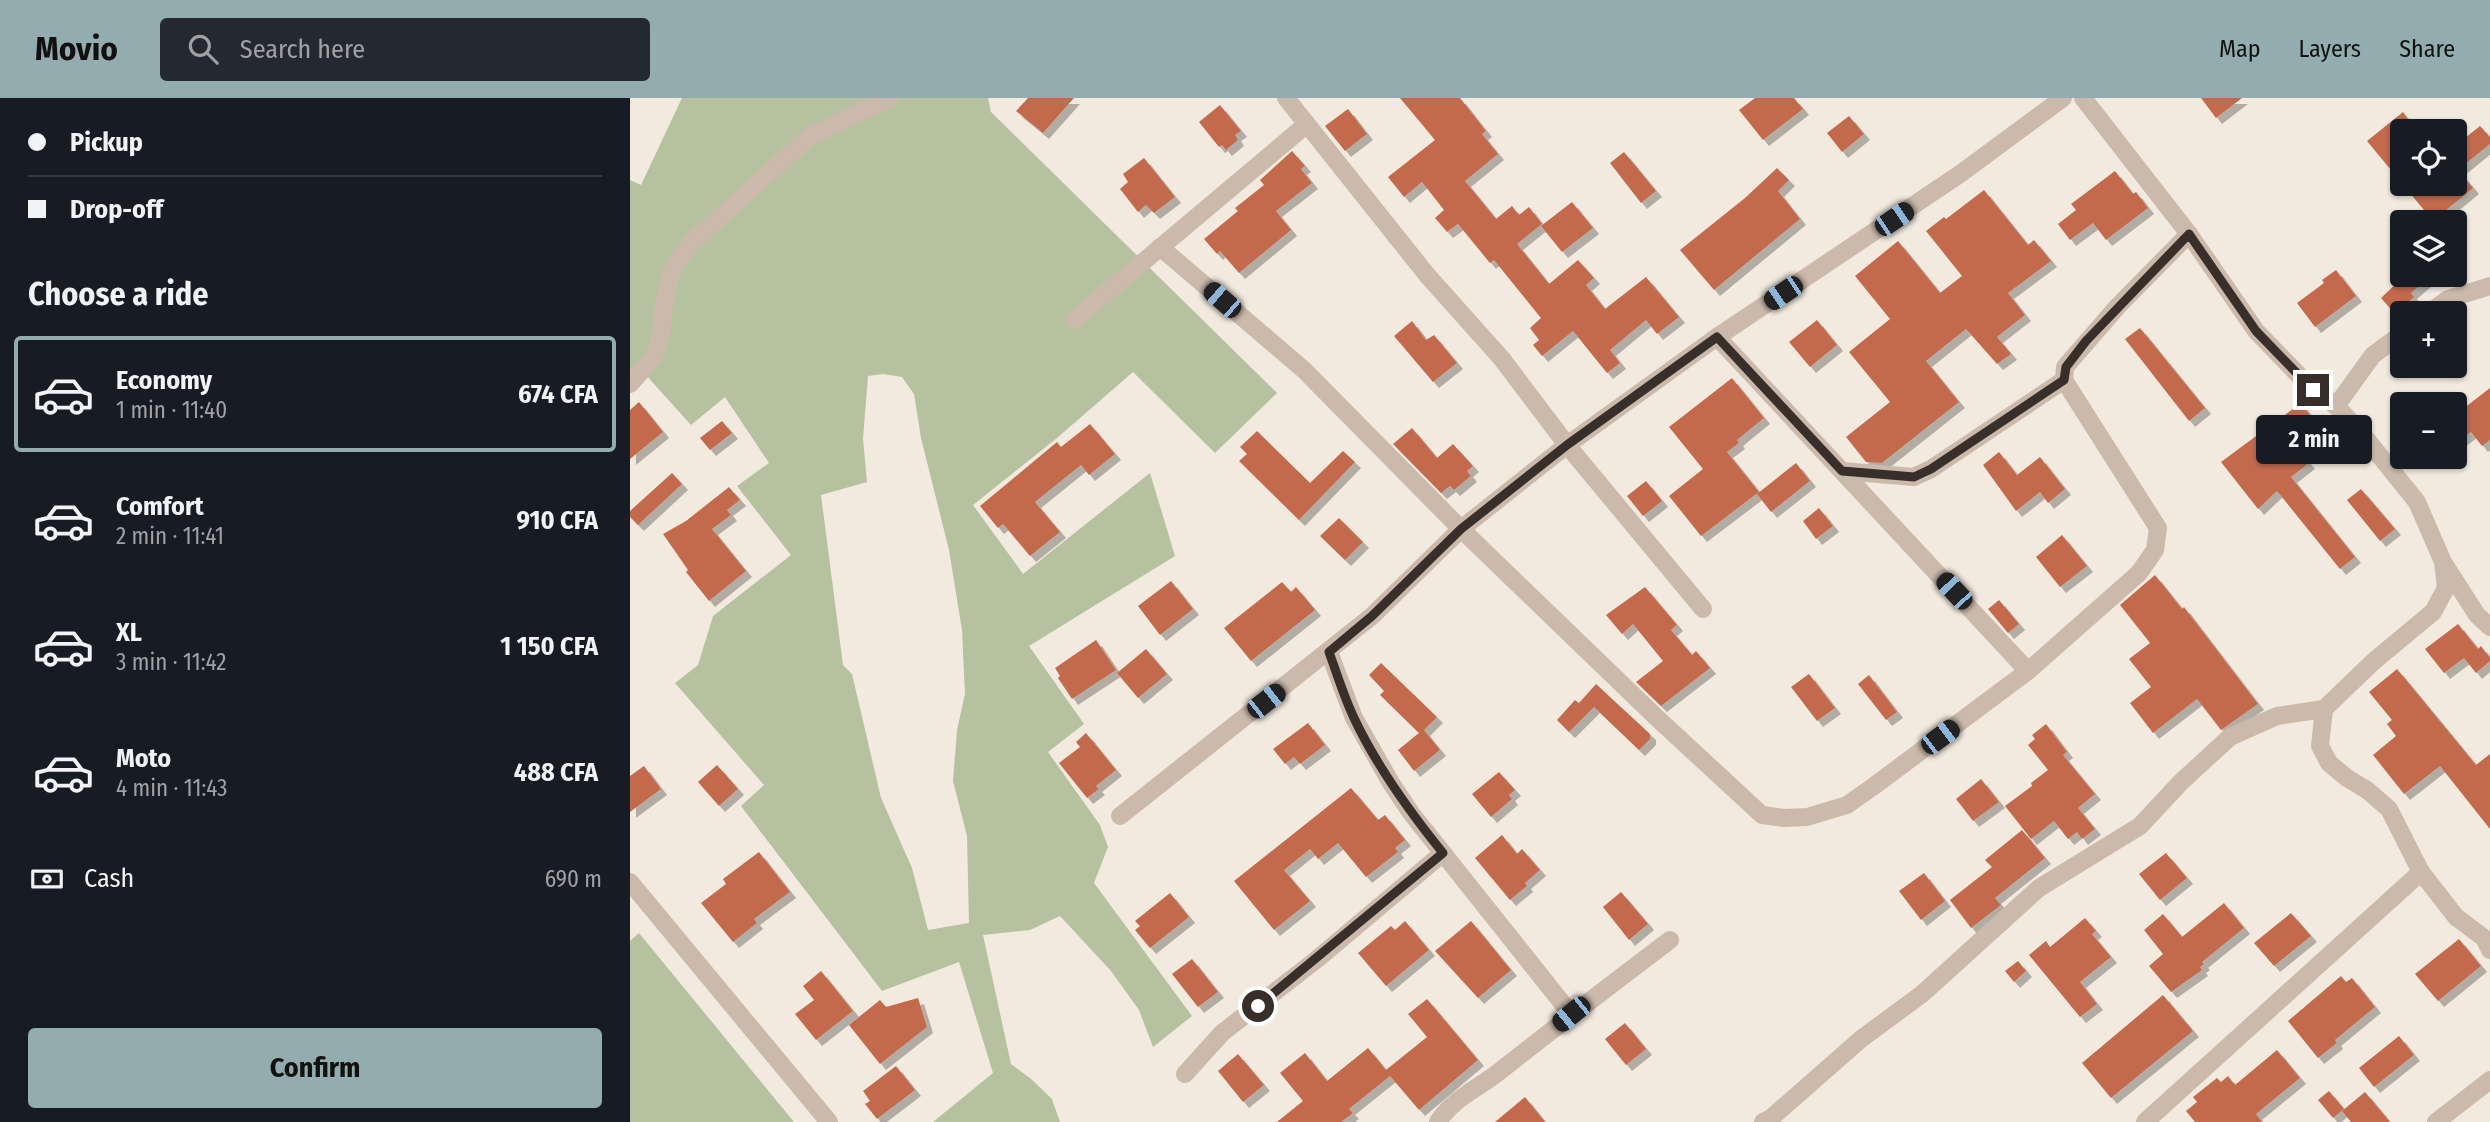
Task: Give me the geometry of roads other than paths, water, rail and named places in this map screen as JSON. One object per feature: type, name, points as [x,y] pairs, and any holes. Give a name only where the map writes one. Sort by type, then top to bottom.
[{"type":"street","points":[[630,384],[653,358],[662,331],[664,303],[673,269],[689,244],[810,136],[890,98]]},
{"type":"street","points":[[1286,98],[1427,275],[1503,359],[1567,445],[1703,609]]},
{"type":"street","points":[[1120,816],[1329,652],[1372,616],[1461,529],[1567,445],[1717,337],[1960,174],[2063,98]]},
{"type":"street","points":[[2083,98],[2189,234],[2256,331],[2313,390],[2336,406],[2359,430],[2417,502],[2443,562],[2477,615],[2490,627]]},
{"type":"street","points":[[1074,320],[1307,124]]},
{"type":"street","points":[[1160,247],[1304,370],[1461,529],[1762,815],[1784,818],[1807,817],[1847,804],[2028,671],[2139,573],[2155,550],[2158,528],[2064,380],[2066,367],[2086,341],[2189,234]]},
{"type":"street","points":[[2445,301],[2490,286]]},
{"type":"street","points":[[1717,337],[2028,671]]},
{"type":"street","points":[[2336,406],[2373,355],[2390,343]]},
{"type":"street","points":[[1842,471],[1914,477],[1931,469],[2064,380]]},
{"type":"street","points":[[1763,1122],[1771,1118],[1861,1038],[1922,994],[2039,888],[2140,825],[2230,737],[2277,716],[2325,709],[2374,661],[2432,612],[2446,588],[2443,562]]},
{"type":"street","points":[[1329,652],[1354,718],[1411,813],[1571,1014]]},
{"type":"street","points":[[2325,709],[2320,746],[2329,763],[2389,808],[2421,872],[2456,917],[2484,938],[2490,950]]},
{"type":"street","points":[[1185,1074],[1222,1034],[1317,960],[1443,853]]},
{"type":"street","points":[[2145,1122],[2421,872]]},
{"type":"street","points":[[630,883],[829,1122]]},
{"type":"street","points":[[1438,1122],[1446,1109],[1671,940]]},
{"type":"street","points":[[2436,1122],[2490,1080]]}]
